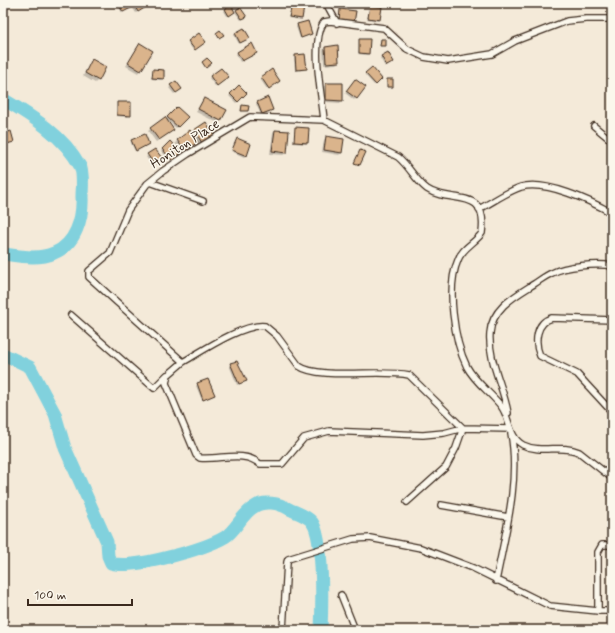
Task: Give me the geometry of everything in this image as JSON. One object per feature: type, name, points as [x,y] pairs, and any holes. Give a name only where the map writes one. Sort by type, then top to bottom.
[{"type":"street","points":[[326,3],[337,23]]},
{"type":"street","points":[[324,120],[317,46],[320,27],[324,22],[330,21],[384,28],[407,49],[424,58],[448,61],[492,54],[515,41],[568,21],[612,19]]},
{"type":"street","name":"Honiton Place","points":[[183,362],[89,277],[89,271],[110,253],[128,210],[150,182],[188,154],[250,117],[324,120],[398,157],[407,164],[425,188],[442,195],[462,197],[472,202],[479,209]]},
{"type":"street","points":[[594,126],[612,141]]},
{"type":"street","points":[[150,182],[203,201]]},
{"type":"street","points":[[612,213],[578,195],[536,186],[522,187],[479,209],[483,226],[482,234],[467,247],[458,260],[453,285],[453,319],[468,368],[504,409],[510,429],[519,442],[537,449],[564,448],[580,452],[612,478]]},
{"type":"street","points":[[496,581],[508,517],[513,472],[513,443],[504,394],[493,368],[490,332],[498,311],[508,301],[552,272],[598,264],[612,266]]},
{"type":"street","points":[[71,315],[154,388],[183,362],[231,336],[250,328],[265,326],[277,336],[299,366],[304,369],[324,373],[358,372],[408,376],[462,428]]},
{"type":"street","points":[[612,320],[552,318],[544,320],[540,325],[537,339],[537,350],[540,356],[577,374],[612,412]]},
{"type":"street","points":[[168,374],[166,383],[196,455],[200,458],[246,456],[253,458],[260,464],[282,464],[304,438],[329,431],[423,435],[444,434],[462,428],[510,429]]},
{"type":"street","points":[[407,502],[446,467],[456,448],[462,428]]},
{"type":"street","points":[[441,505],[508,517]]},
{"type":"street","points":[[284,630],[288,559],[353,539],[370,538],[421,548],[473,568],[496,581],[550,606],[612,611]]},
{"type":"street","points":[[598,611],[598,552],[602,545],[612,545]]},
{"type":"street","points":[[341,595],[355,630]]},
{"type":"building","points":[[118,3],[131,3],[133,7],[123,12]]},
{"type":"building","points":[[133,3],[151,3],[151,4],[138,12]]},
{"type":"building","points":[[231,5],[235,12],[229,16],[225,9]]},
{"type":"building","points":[[292,5],[304,7],[302,19],[289,17]]},
{"type":"building","points":[[370,5],[382,7],[380,20],[368,18]]},
{"type":"building","points":[[240,7],[247,17],[242,19],[236,10]]},
{"type":"building","points":[[340,9],[356,11],[354,23],[339,21]]},
{"type":"building","points":[[308,21],[312,34],[301,38],[297,24]]},
{"type":"building","points":[[244,28],[250,38],[240,43],[235,33]]},
{"type":"building","points":[[220,30],[224,35],[219,38],[216,33]]},
{"type":"building","points":[[199,33],[206,42],[195,50],[188,41]]},
{"type":"building","points":[[359,39],[370,39],[369,54],[359,53]]},
{"type":"building","points":[[381,39],[386,39],[386,46],[380,46]]},
{"type":"building","points":[[140,43],[153,51],[141,71],[128,63]]},
{"type":"building","points":[[252,43],[257,53],[242,61],[237,52]]},
{"type":"building","points":[[338,45],[339,62],[326,63],[325,47]]},
{"type":"building","points":[[388,52],[394,62],[387,66],[381,56]]},
{"type":"building","points":[[305,54],[307,69],[296,70],[295,55]]},
{"type":"building","points":[[207,58],[212,63],[206,68],[202,62]]},
{"type":"building","points":[[92,59],[106,67],[99,81],[85,73]]},
{"type":"building","points":[[372,67],[382,79],[376,85],[365,73]]},
{"type":"building","points":[[221,68],[229,77],[217,86],[210,76]]},
{"type":"building","points":[[153,69],[164,70],[164,79],[152,78]]},
{"type":"building","points":[[272,69],[280,81],[269,89],[261,77]]},
{"type":"building","points":[[355,79],[366,87],[357,99],[346,91]]},
{"type":"building","points":[[387,79],[393,79],[393,87],[387,87]]},
{"type":"building","points":[[176,81],[182,89],[176,93],[170,85]]},
{"type":"building","points":[[326,83],[343,83],[343,101],[326,100]]},
{"type":"building","points":[[239,85],[247,93],[238,102],[230,94]]},
{"type":"building","points":[[268,97],[273,110],[262,114],[257,102]]},
{"type":"building","points":[[204,98],[227,110],[221,121],[198,109]]},
{"type":"building","points":[[117,102],[131,102],[131,116],[117,115]]},
{"type":"building","points":[[242,105],[249,106],[248,111],[241,111]]},
{"type":"building","points":[[177,107],[188,117],[178,127],[167,117]]},
{"type":"building","points":[[165,117],[174,130],[159,140],[150,128]]},
{"type":"building","points":[[206,122],[214,135],[202,143],[194,130]]},
{"type":"building","points":[[295,127],[309,128],[308,143],[294,142]]},
{"type":"building","points":[[190,130],[198,142],[185,151],[177,140]]},
{"type":"building","points":[[275,130],[289,131],[287,153],[272,151]]},
{"type":"building","points":[[11,131],[14,142],[3,145],[3,134]]},
{"type":"building","points":[[145,134],[149,144],[136,151],[131,140]]},
{"type":"building","points":[[326,136],[344,139],[342,153],[324,150]]},
{"type":"building","points":[[237,138],[251,144],[247,156],[232,150]]},
{"type":"building","points":[[170,141],[181,153],[173,161],[162,149]]},
{"type":"building","points":[[155,149],[162,158],[154,164],[147,154]]},
{"type":"building","points":[[360,150],[366,152],[360,165],[354,163]]},
{"type":"building","points":[[237,361],[247,381],[239,384],[230,363]]},
{"type":"building","points":[[208,379],[215,395],[203,400],[197,383]]},
{"type":"waterway","points":[[3,99],[25,112],[56,136],[73,155],[80,166],[82,173],[81,213],[77,230],[68,243],[62,249],[48,255],[29,257],[3,254]]},
{"type":"waterway","points":[[3,354],[30,367],[55,414],[65,448],[107,542],[108,556],[111,563],[135,564],[168,557],[202,547],[225,537],[250,510],[258,505],[267,503],[281,505],[308,518],[316,530],[319,543],[321,574],[321,630]]}]
